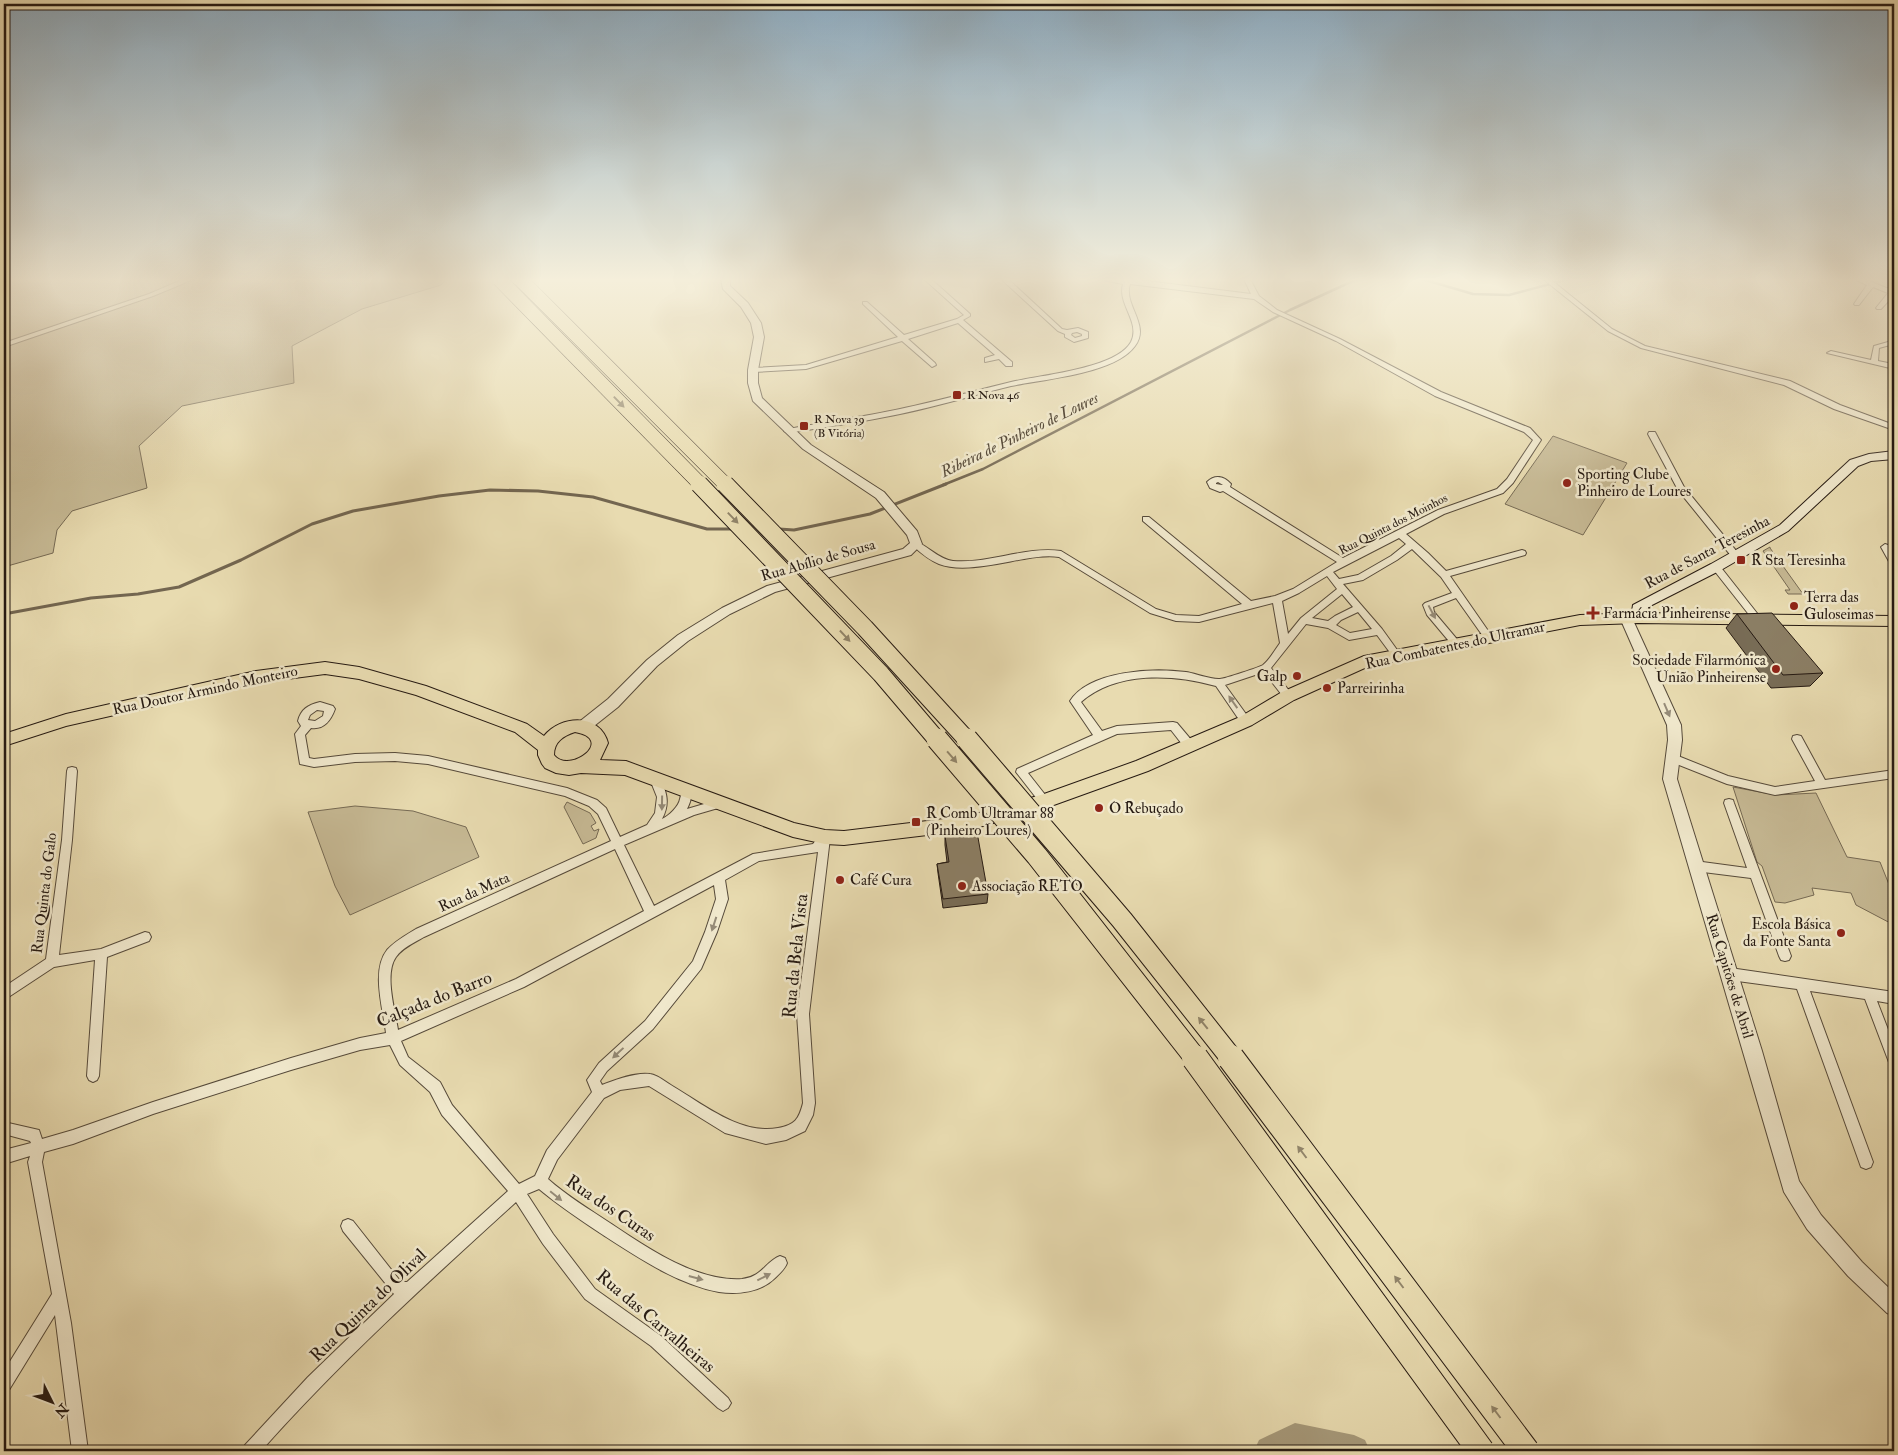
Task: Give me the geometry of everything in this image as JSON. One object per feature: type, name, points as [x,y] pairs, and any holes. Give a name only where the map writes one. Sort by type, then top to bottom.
[{"type":"highway","points":[[565,347],[772,558],[881,674],[1037,856],[1208,1074],[1481,1451]]},
{"type":"highway","points":[[588,347],[792,550],[903,669],[1062,848],[1233,1059],[1526,1451]]},
{"type":"main road","name":"Rua de Santa Teresinha","points":[[1632,618],[1638,608],[1645,603],[1716,568],[1784,528],[1854,463],[1868,458],[1894,455]]},
{"type":"main road","name":"Rua Combatentes do Ultramar","points":[[1015,809],[1044,801],[1142,766],[1246,721],[1288,696],[1364,662],[1580,620],[1632,618],[1894,621]]},
{"type":"main road","name":"Rua Doutor Armindo Monteiro","points":[[4,740],[66,720],[219,686],[290,672],[325,668],[358,673],[412,688],[521,728],[546,747],[545,754],[548,761],[554,766],[562,768],[581,766],[626,768],[793,830],[826,837],[869,836],[970,823],[1015,809]]},
{"type":"main road","name":"Rua Doutor Armindo Monteiro","points":[[521,728],[565,729],[594,736],[626,768]]},
{"type":"main road","points":[[546,747],[550,740],[565,729]]},
{"type":"main road","points":[[581,766],[596,754],[594,736]]},
{"type":"street","points":[[758,347],[753,370],[753,383],[757,399],[788,431],[807,447],[885,499],[913,534],[916,544]]},
{"type":"street","points":[[753,370],[806,367],[875,347]]},
{"type":"street","points":[[913,347],[932,365]]},
{"type":"street","points":[[990,347],[1009,364]]},
{"type":"street","points":[[788,431],[914,408],[1029,380],[1079,371],[1123,354],[1131,347]]},
{"type":"street","name":"Rua Quinta dos Moinhos","points":[[916,544],[944,563],[961,565],[1048,552],[1061,554],[1153,611],[1176,618],[1199,619],[1249,605],[1277,600],[1343,562],[1450,508],[1500,491],[1510,481],[1537,440],[1527,430],[1438,394],[1351,347]]},
{"type":"street","points":[[1643,347],[1787,383],[1844,410],[1894,428]]},
{"type":"street","points":[[1874,362],[1876,348],[1880,347]]},
{"type":"street","points":[[1831,353],[1890,366]]},
{"type":"street","points":[[988,360],[1000,356]]},
{"type":"street","points":[[1652,434],[1681,488],[1735,556]]},
{"type":"street","points":[[1225,488],[1343,562]]},
{"type":"street","points":[[1146,519],[1249,605]]},
{"type":"street","points":[[1400,534],[1444,575],[1488,637]]},
{"type":"street","name":"Rua Abílio de Sousa","points":[[594,736],[613,703],[652,663],[683,638],[726,611],[771,589],[907,552],[916,544]]},
{"type":"street","points":[[1100,736],[1074,701],[1084,691],[1127,676],[1155,674],[1207,679],[1219,683],[1266,668],[1306,618],[1340,586],[1360,578],[1394,558],[1412,544]]},
{"type":"street","points":[[1885,547],[1894,563]]},
{"type":"street","points":[[1444,575],[1522,553]]},
{"type":"street","points":[[1716,568],[1758,619]]},
{"type":"street","points":[[1328,572],[1379,631],[1397,656]]},
{"type":"street","points":[[1456,644],[1430,613],[1428,605],[1457,594]]},
{"type":"street","points":[[1277,600],[1285,644]]},
{"type":"street","points":[[1330,625],[1338,618],[1359,608]]},
{"type":"street","points":[[1306,618],[1330,625],[1349,637],[1379,631]]},
{"type":"street","name":"Rua Capitões de Abril","points":[[1632,618],[1674,725],[1675,740],[1670,779],[1730,974],[1791,1185],[1814,1222],[1855,1269],[1894,1306]]},
{"type":"street","points":[[1266,668],[1288,696]]},
{"type":"street","points":[[1219,683],[1246,721]]},
{"type":"street","points":[[308,725],[300,734],[304,761],[314,763],[371,758],[428,760],[567,792],[593,803],[602,811],[651,913]]},
{"type":"street","points":[[1044,801],[1021,772],[1100,736],[1117,730],[1173,726],[1189,745]]},
{"type":"street","points":[[1797,739],[1823,785]]},
{"type":"street","points":[[1673,758],[1727,780],[1775,791],[1894,774]]},
{"type":"street","name":"Rua Quinta do Galo","points":[[4,994],[52,962],[67,840],[72,771]]},
{"type":"street","points":[[652,828],[662,811],[664,800],[654,777]]},
{"type":"street","points":[[671,820],[685,804],[687,797],[685,789]]},
{"type":"street","name":"Rua da Mata","points":[[393,1038],[384,978],[391,954],[403,943],[420,933],[617,843],[692,811],[722,803]]},
{"type":"street","points":[[1729,803],[1785,956]]},
{"type":"street","name":"Calçada do Barro","points":[[4,1157],[291,1064],[360,1044],[393,1038],[520,983],[756,857],[817,848],[826,837]]},
{"type":"street","name":"Rua da Bela Vista","points":[[599,1093],[620,1084],[650,1080],[730,1128],[766,1137],[786,1133],[800,1126],[809,1103],[803,1014],[826,837]]},
{"type":"street","points":[[1696,866],[1755,874]]},
{"type":"street","points":[[517,1192],[540,1182],[552,1155],[599,1093],[593,1080],[603,1067],[649,1025],[697,965],[722,899],[719,877]]},
{"type":"street","points":[[52,962],[101,954],[146,937]]},
{"type":"street","points":[[93,1076],[101,954]]},
{"type":"street","points":[[1730,974],[1894,998]]},
{"type":"street","points":[[1800,984],[1866,1162]]},
{"type":"street","points":[[1869,995],[1894,1061]]},
{"type":"street","name":"Rua das Carvalheiras","points":[[393,1038],[404,1062],[435,1087],[447,1110],[517,1192],[548,1239],[590,1294],[656,1341],[723,1403]]},
{"type":"street","points":[[4,1128],[34,1135],[39,1147],[35,1162],[64,1322],[80,1451]]},
{"type":"street","name":"Rua dos Curas","points":[[540,1182],[558,1198],[682,1274],[721,1284],[744,1285],[761,1280],[774,1272],[780,1263]]},
{"type":"street","name":"Rua Quinta do Olival","points":[[252,1451],[292,1403],[409,1289],[517,1192]]},
{"type":"street","points":[[348,1226],[398,1289],[409,1289]]},
{"type":"street","points":[[4,1385],[59,1295]]},
{"type":"shaded area","points":[[4,347],[292,347],[294,383],[182,406],[139,446],[147,488],[72,511],[57,530],[53,553],[4,567]]},
{"type":"shaded area","name":"Sporting Clube Pinheiro de Loures","points":[[1553,436],[1627,463],[1583,535],[1505,504]]},
{"type":"shaded area","points":[[1770,547],[1803,594],[1788,594],[1785,590],[1790,590],[1763,551]]},
{"type":"shaded area","points":[[1733,787],[1776,795],[1816,793],[1847,857],[1880,862],[1890,887],[1894,892],[1894,925],[1856,905],[1851,893],[1812,888],[1814,895],[1785,903],[1775,902],[1762,866],[1757,862]]},
{"type":"shaded area","points":[[567,802],[590,813],[596,823],[591,826],[594,831],[599,829],[596,838],[583,844],[564,807]]},
{"type":"shaded area","points":[[355,806],[413,811],[466,827],[479,857],[350,915],[335,886],[308,812]]},
{"type":"building","points":[[1772,613],[1823,673],[1783,675],[1737,614]]},
{"type":"building","name":"Associação RETO","points":[[977,832],[988,894],[943,899],[937,864],[949,862],[945,836]]},
{"type":"waterway","name":"Ribeira de Pinheiro de Loures","points":[[943,485],[983,469],[1219,347]]},
{"type":"waterway","name":"Ribeira de Pinheiro de Loures","points":[[779,529],[794,530],[870,514],[946,484]]},
{"type":"waterway","name":"Ribeira de Pinheiro de Loures","points":[[4,614],[91,598],[138,594],[179,587],[241,560],[312,524],[353,511],[439,496],[490,490],[538,491],[593,497],[707,529],[732,529]]},
{"type":"waterway","points":[[1270,1451],[1295,1439],[1354,1451]]},
{"type":"place","name":"R Nova 46","points":[[957,395]]},
{"type":"place","name":"R Nova 39 (B Vitória)","points":[[804,426]]},
{"type":"place","name":"Sporting Clube Pinheiro de Loures","points":[[1567,483]]},
{"type":"place","name":"R Sta Teresinha","points":[[1741,560]]},
{"type":"place","name":"Terra das Guloseimas","points":[[1794,606]]},
{"type":"place","name":"Farmácia Pinheirense","points":[[1593,613]]},
{"type":"place","name":"Sociedade Filarmónica União Pinheirense","points":[[1776,669]]},
{"type":"place","name":"Galp","points":[[1297,676]]},
{"type":"place","name":"Parreirinha","points":[[1327,688]]},
{"type":"place","name":"O Rebuçado","points":[[1099,808]]},
{"type":"place","name":"R Comb Ultramar 88 (Pinheiro Loures)","points":[[916,822]]},
{"type":"place","name":"Café Cura","points":[[840,880]]},
{"type":"place","name":"Associação RETO","points":[[962,886]]},
{"type":"place","name":"Escola Básica da Fonte Santa","points":[[1841,933]]}]
